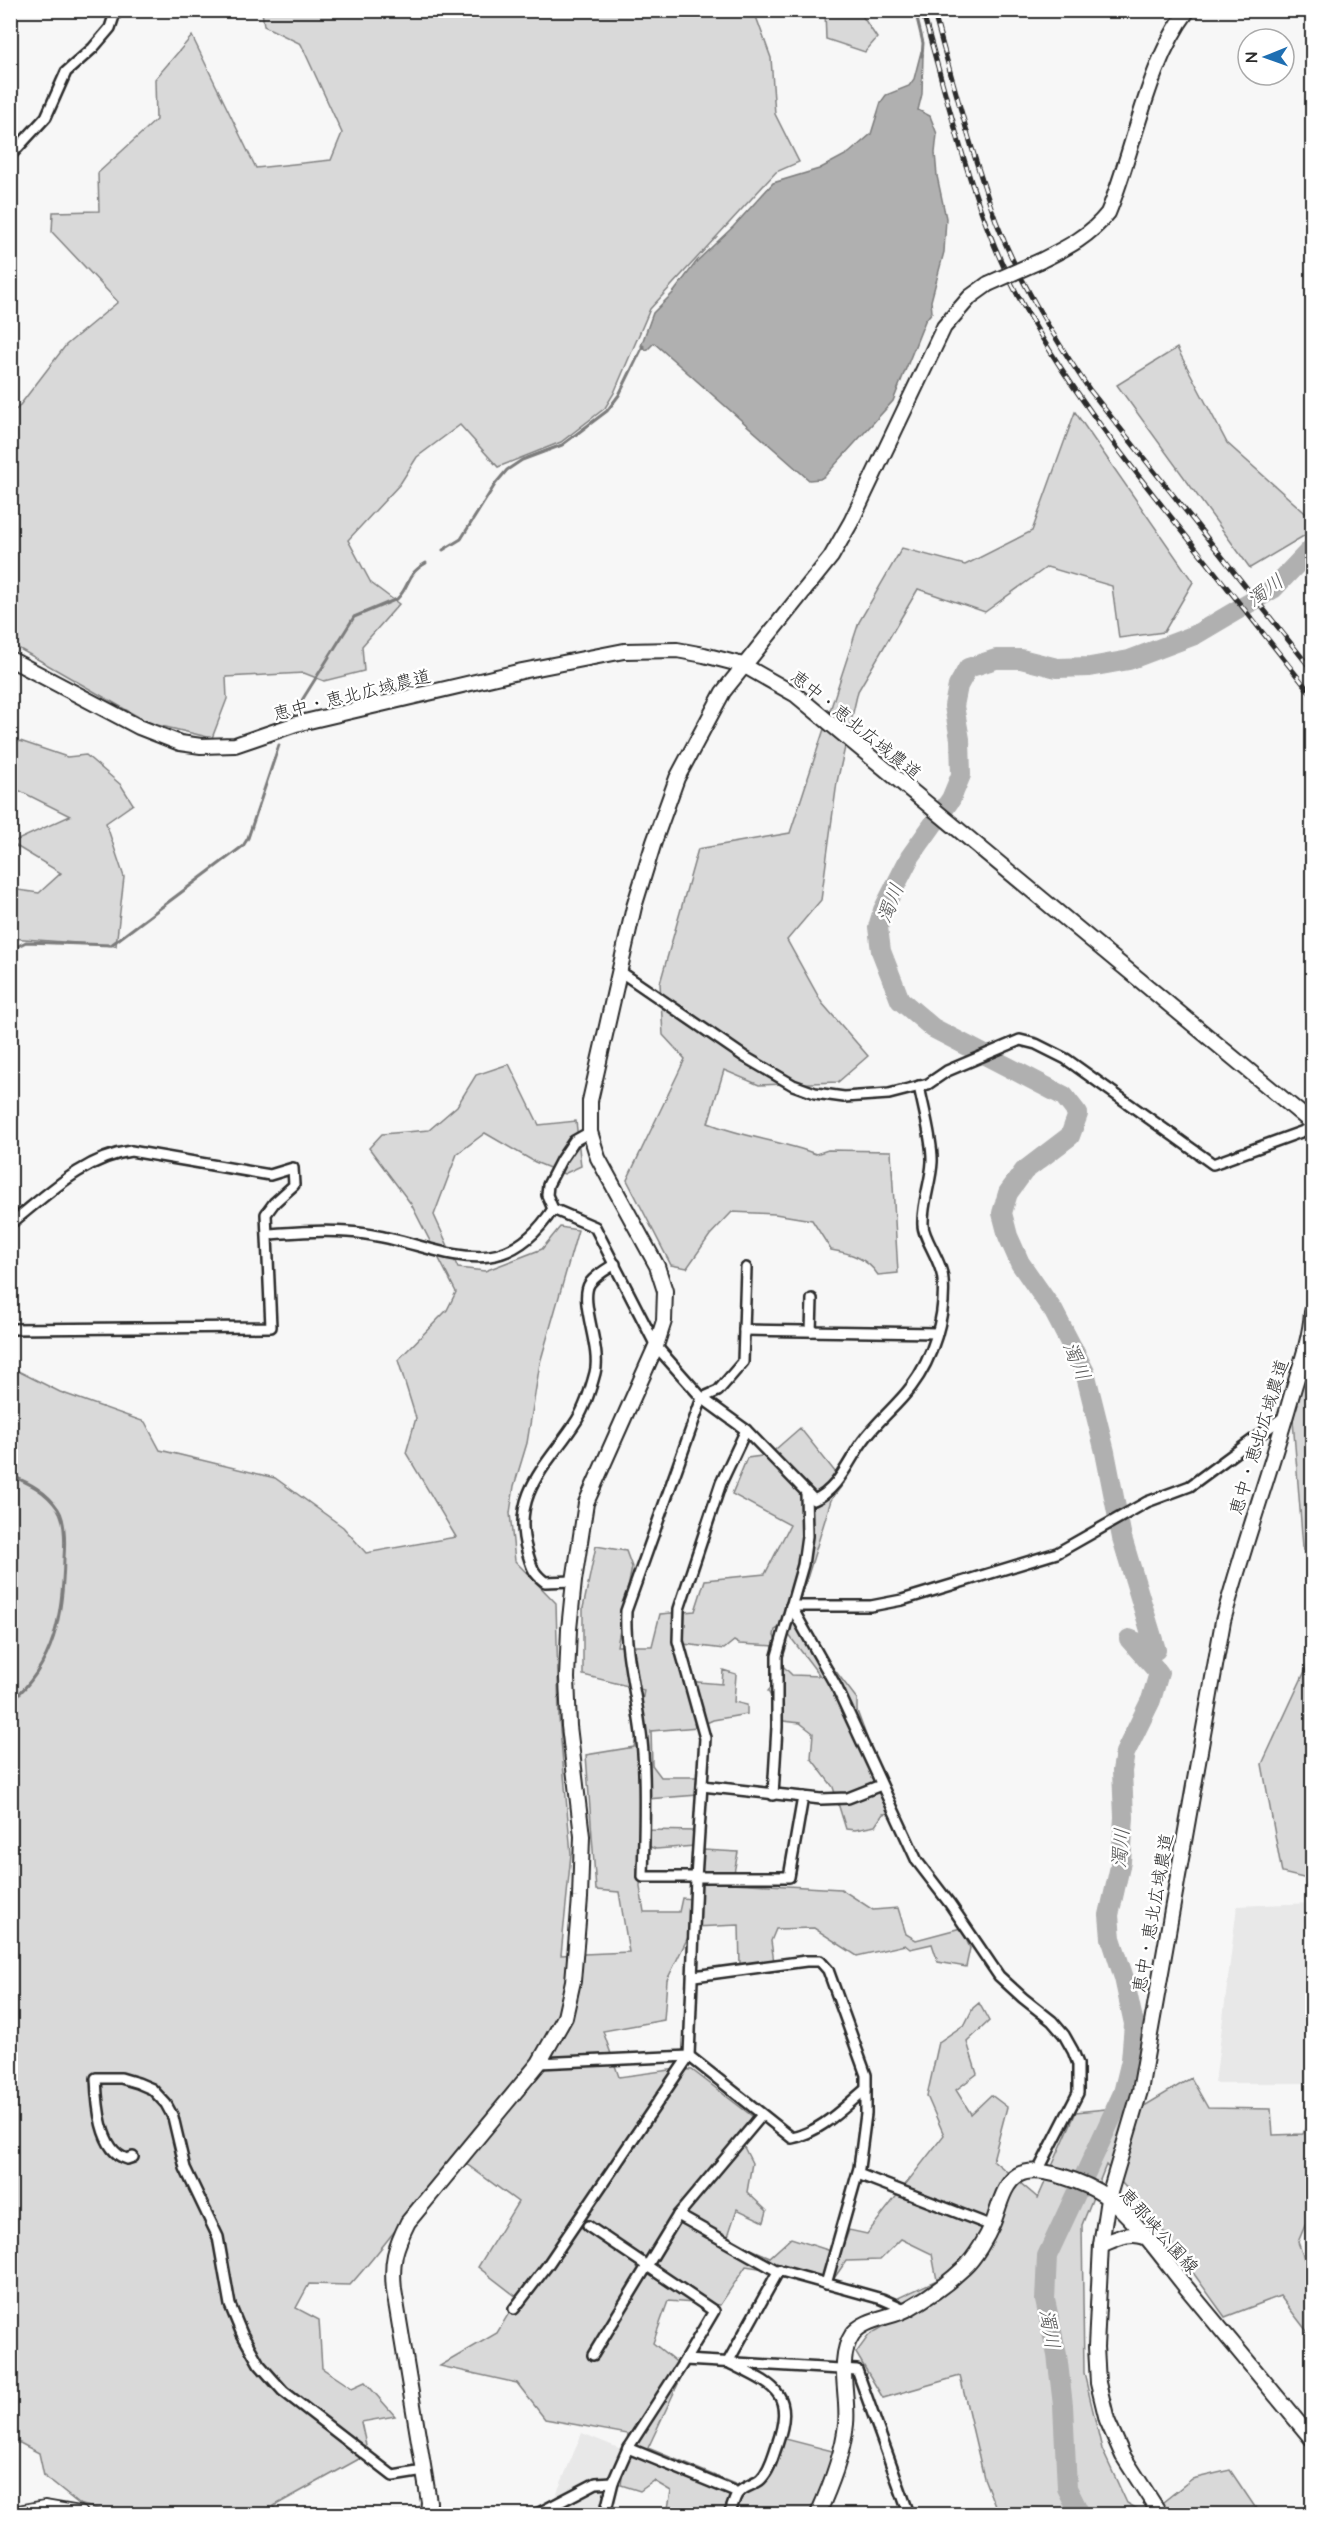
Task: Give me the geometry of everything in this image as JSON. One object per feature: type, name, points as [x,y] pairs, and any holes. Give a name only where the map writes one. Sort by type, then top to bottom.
[{"type":"street","points":[[10,156],[46,117],[66,72],[93,48],[110,28],[116,10]]},
{"type":"street","points":[[428,2514],[429,2502],[394,2290],[392,2268],[395,2248],[408,2222],[539,2063],[565,2018],[573,1981],[580,1898],[582,1836],[570,1737],[567,1678],[574,1581],[586,1503],[656,1346],[664,1321],[665,1291],[657,1266],[598,1158],[590,1132],[590,1101],[618,970],[654,842],[677,778],[723,692],[831,557],[851,522],[944,327],[970,297],[988,284],[1078,242],[1094,230],[1108,213],[1158,65],[1169,41],[1188,10]]},
{"type":"street","name":"恵中・恵北広域農道","points":[[10,659],[138,727],[180,743],[201,746],[235,745],[296,724],[522,671],[624,651],[677,650],[743,665],[796,695],[1312,1123]]},
{"type":"street","points":[[618,970],[745,1057],[793,1085],[815,1093],[844,1097],[889,1094],[928,1084],[947,1071],[1020,1040],[1036,1044],[1066,1059],[1213,1164],[1312,1128]]},
{"type":"street","points":[[590,1132],[574,1141],[548,1185],[547,1195],[553,1209],[595,1227],[656,1346],[702,1398],[746,1430],[814,1500],[821,1497],[840,1478],[863,1440],[912,1386],[937,1332],[943,1306],[943,1278],[932,1244],[923,1228],[923,1207],[932,1159],[919,1086]]},
{"type":"street","points":[[10,1224],[93,1162],[113,1153],[131,1150],[270,1175],[293,1168],[294,1185],[274,1203],[266,1214],[271,1327],[10,1329]]},
{"type":"street","points":[[268,1234],[319,1231],[365,1233],[416,1244],[448,1255],[486,1257],[502,1254],[528,1239],[553,1209]]},
{"type":"street","points":[[574,1581],[545,1582],[534,1573],[524,1541],[525,1499],[539,1472],[578,1418],[588,1396],[596,1371],[597,1351],[592,1325],[588,1317],[587,1289],[591,1281],[615,1263]]},
{"type":"street","points":[[746,1268],[743,1362],[718,1391],[702,1398],[626,1611],[625,1636],[633,1673],[643,1752],[643,1877],[789,1877],[803,1797]]},
{"type":"street","points":[[811,1331],[812,1299]]},
{"type":"street","name":"恵中・恵北広域農道","points":[[1160,2514],[1123,2456],[1107,2420],[1098,2383],[1096,2347],[1101,2245],[1108,2199],[1140,2091],[1223,1621],[1237,1569],[1286,1415],[1311,1328],[1312,1312]]},
{"type":"street","points":[[744,1330],[937,1332]]},
{"type":"street","points":[[791,1606],[871,1606],[902,1600],[1057,1553],[1147,1502],[1190,1486],[1286,1415]]},
{"type":"street","points":[[514,2309],[547,2266],[689,2056],[694,1976],[696,1878],[705,1738],[678,1641],[677,1623],[679,1609],[721,1483],[746,1430]]},
{"type":"street","points":[[773,1795],[777,1727],[777,1656],[803,1565],[807,1536],[806,1493]]},
{"type":"street","points":[[791,1606],[837,1688],[867,1748],[881,1785],[917,1861],[950,1904],[992,1967],[1064,2035],[1078,2064],[1078,2093],[1038,2171],[1026,2172],[1012,2179],[992,2226],[967,2265],[943,2288],[907,2310],[861,2327],[853,2334],[846,2350],[846,2425],[831,2485],[818,2514]]},
{"type":"street","points":[[702,1786],[773,1795],[848,1798],[881,1785]]},
{"type":"street","points":[[694,1976],[820,1961],[828,1970],[866,2075],[866,2114],[858,2174],[826,2284]]},
{"type":"street","points":[[539,2063],[689,2056],[792,2138],[802,2136],[819,2127],[866,2089]]},
{"type":"street","points":[[133,2157],[127,2159],[116,2153],[99,2122],[96,2078],[121,2078],[152,2089],[173,2117],[185,2168],[218,2237],[230,2305],[242,2334],[259,2364],[283,2391],[393,2476],[424,2470]]},
{"type":"street","points":[[593,2355],[678,2215],[762,2115]]},
{"type":"street","name":"恵那峡公園線","points":[[1038,2171],[1089,2187],[1108,2199],[1145,2237],[1312,2439]]},
{"type":"street","points":[[858,2174],[992,2226]]},
{"type":"street","points":[[678,2215],[779,2270],[882,2299],[907,2310]]},
{"type":"street","points":[[588,2226],[714,2311],[628,2448],[614,2482],[605,2514]]},
{"type":"street","points":[[1101,2245],[1124,2235],[1137,2234],[1145,2237]]},
{"type":"street","points":[[728,2362],[779,2270]]},
{"type":"street","points":[[685,2360],[857,2370],[909,2514]]},
{"type":"street","points":[[728,2362],[768,2382],[782,2397],[785,2410],[784,2425],[769,2466],[761,2479],[738,2493],[729,2514]]},
{"type":"street","points":[[628,2448],[738,2493]]},
{"type":"street","points":[[537,2514],[596,2483],[614,2482]]},
{"type":"street","points":[[13,2513],[45,2508],[80,2514]]},
{"type":"shaded area","points":[[262,11],[754,11],[771,58],[775,114],[799,162],[776,172],[650,309],[614,393],[605,408],[561,442],[498,467],[460,425],[417,457],[400,484],[348,540],[371,583],[399,604],[362,646],[364,671],[324,681],[304,673],[226,677],[227,699],[212,738],[149,723],[11,644],[11,410],[17,409],[66,345],[118,302],[52,232],[53,212],[99,211],[98,173],[156,120],[155,79],[192,36],[256,168],[331,160],[342,133],[301,44],[264,26]]},
{"type":"shaded area","points":[[825,11],[859,11],[877,38],[865,52],[826,39]]},
{"type":"shaded area","points":[[921,52],[923,54],[922,94],[918,110],[930,116],[937,134],[935,153],[937,176],[946,218],[944,252],[931,301],[932,312],[925,321],[893,401],[825,476],[809,480],[654,343],[647,350],[641,346],[653,313],[673,293],[697,261],[733,227],[773,183],[819,169],[849,153],[871,134],[881,102],[886,95],[909,86],[914,79]]},
{"type":"shaded area","points":[[1177,348],[1227,443],[1312,519],[1312,531],[1250,568],[1117,385]]},
{"type":"shaded area","points":[[1075,412],[1193,582],[1164,632],[1119,638],[1112,586],[1047,567],[985,612],[918,589],[858,691],[837,782],[821,900],[787,940],[822,1003],[868,1056],[838,1082],[759,1085],[724,1070],[708,1123],[816,1154],[828,1150],[891,1151],[898,1273],[878,1275],[869,1264],[858,1257],[831,1250],[812,1220],[775,1214],[732,1212],[710,1235],[687,1268],[671,1265],[627,1180],[685,1059],[663,1035],[660,983],[698,849],[790,833],[859,622],[902,548],[965,565],[1032,531]]},
{"type":"shaded area","points":[[20,741],[67,757],[86,755],[121,785],[133,804],[106,823],[124,877],[116,946],[11,938],[11,889],[39,893],[61,873],[11,843],[70,816],[16,789],[11,778],[11,747]]},
{"type":"shaded area","points":[[509,1064],[539,1125],[576,1121],[581,1166],[564,1174],[535,1162],[485,1133],[457,1154],[434,1215],[458,1268],[485,1271],[542,1249],[560,1227],[578,1230],[540,1363],[527,1443],[514,1486],[510,1513],[515,1561],[556,1603],[559,1718],[571,1854],[561,1955],[629,1952],[619,1892],[596,1890],[586,1755],[634,1747],[644,1690],[583,1675],[583,1608],[596,1546],[626,1551],[632,1567],[617,1646],[652,1646],[660,1614],[695,1611],[705,1580],[765,1574],[790,1525],[732,1494],[747,1458],[769,1455],[800,1428],[844,1483],[831,1500],[795,1618],[857,1699],[857,1711],[867,1738],[871,1776],[891,1794],[898,1812],[883,1814],[875,1826],[855,1830],[846,1829],[833,1787],[811,1758],[813,1733],[800,1723],[784,1721],[768,1691],[781,1676],[779,1662],[792,1675],[820,1676],[782,1626],[775,1630],[774,1636],[778,1645],[776,1646],[739,1644],[734,1641],[724,1649],[675,1643],[686,1681],[722,1684],[723,1670],[736,1674],[734,1702],[747,1705],[747,1714],[713,1720],[698,1727],[651,1731],[652,1765],[661,1777],[699,1777],[698,1795],[647,1799],[648,1830],[696,1831],[695,1846],[656,1849],[642,1844],[640,1887],[644,1912],[679,1912],[682,1898],[692,1899],[700,1885],[704,1850],[738,1852],[732,1883],[841,1889],[873,1910],[898,1908],[906,1934],[916,1940],[961,1928],[970,1948],[966,1967],[938,1962],[932,1944],[910,1949],[905,1945],[857,1956],[814,1928],[776,1929],[771,1941],[774,1962],[740,1966],[739,1925],[693,1927],[667,1980],[664,2020],[603,2031],[619,2077],[677,2069],[692,2070],[752,2116],[742,2143],[752,2163],[747,2192],[767,2211],[764,2222],[737,2209],[727,2239],[770,2257],[791,2238],[840,2254],[849,2230],[867,2234],[944,2135],[927,2096],[939,2042],[965,2024],[973,2008],[979,2003],[989,2021],[967,2042],[977,2074],[956,2090],[971,2114],[991,2095],[1007,2107],[993,2160],[1038,2198],[1076,2112],[1146,2105],[1191,2078],[1208,2108],[1271,2109],[1273,2135],[1303,2134],[1312,2112],[1312,2209],[1298,2242],[1312,2280],[1312,2338],[1280,2296],[1225,2317],[1158,2224],[1106,2165],[1082,2225],[1084,2373],[1102,2449],[1127,2503],[1146,2514],[998,2514],[984,2478],[960,2376],[883,2398],[856,2353],[869,2335],[905,2314],[898,2298],[937,2280],[932,2254],[901,2239],[880,2260],[846,2261],[833,2280],[746,2266],[720,2305],[668,2301],[653,2343],[685,2369],[648,2448],[737,2485],[762,2472],[782,2438],[844,2454],[814,2514],[667,2514],[671,2491],[654,2481],[640,2491],[621,2485],[628,2434],[545,2419],[517,2383],[440,2366],[497,2333],[518,2298],[478,2267],[518,2202],[454,2155],[350,2285],[309,2284],[296,2308],[319,2320],[322,2368],[352,2388],[365,2382],[395,2416],[361,2422],[368,2454],[274,2506],[276,2514],[116,2514],[79,2504],[44,2476],[39,2453],[20,2443],[11,2443],[10,1367],[60,1392],[145,1422],[160,1450],[275,1478],[343,1527],[366,1553],[456,1537],[406,1453],[416,1418],[398,1360],[447,1310],[456,1292],[411,1204],[369,1148],[382,1134],[429,1130],[457,1106],[476,1075]]},
{"type":"shaded area","points":[[1311,1339],[1312,1576],[1303,1547],[1293,1420]]},
{"type":"shaded area","points":[[1312,1656],[1312,1880],[1282,1873],[1262,1764]]},
{"type":"shaded area","points":[[1312,1903],[1312,2083],[1215,2083],[1237,1906]]},
{"type":"shaded area","points":[[582,2433],[621,2449],[600,2514],[548,2514]]},
{"type":"shaded area","points":[[1230,2470],[1257,2510],[1250,2514],[1148,2514],[1192,2479]]},
{"type":"waterway","points":[[915,10],[923,43],[922,56]]},
{"type":"waterway","points":[[443,550],[461,539],[496,483],[507,470],[522,460],[562,445],[607,411],[619,395],[643,346]]},
{"type":"waterway","name":"濁川","points":[[1080,2514],[1067,2488],[1063,2405],[1057,2355],[1045,2300],[1047,2256],[1123,2093],[1131,2060],[1134,2024],[1124,1978],[1111,1938],[1109,1915],[1121,1862],[1124,1817],[1122,1771],[1125,1753],[1151,1700],[1159,1673],[1129,1639],[1156,1650],[1122,1538],[1105,1452],[1085,1372],[1054,1312],[1020,1263],[1008,1236],[1002,1213],[1008,1193],[1024,1171],[1070,1136],[1078,1114],[1064,1096],[933,1028],[900,1000],[881,951],[878,927],[883,910],[910,857],[951,799],[961,775],[960,739],[954,706],[958,686],[968,668],[996,659],[1021,659],[1057,668],[1090,667],[1129,660],[1195,635],[1273,589],[1312,548]]},
{"type":"waterway","points":[[289,721],[354,617],[397,599],[411,576],[426,563]]},
{"type":"waterway","points":[[10,950],[26,942],[111,945],[243,846],[248,838],[279,745]]},
{"type":"waterway","points":[[10,1475],[37,1488],[48,1497],[61,1514],[65,1540],[61,1598],[54,1637],[37,1672],[10,1702]]},
{"type":"railway","points":[[922,10],[974,191],[1001,261],[1035,326],[1074,387],[1116,446],[1312,695]]},
{"type":"railway","points":[[933,10],[970,143],[996,221],[1015,265],[1038,308],[1089,389],[1312,670]]}]
